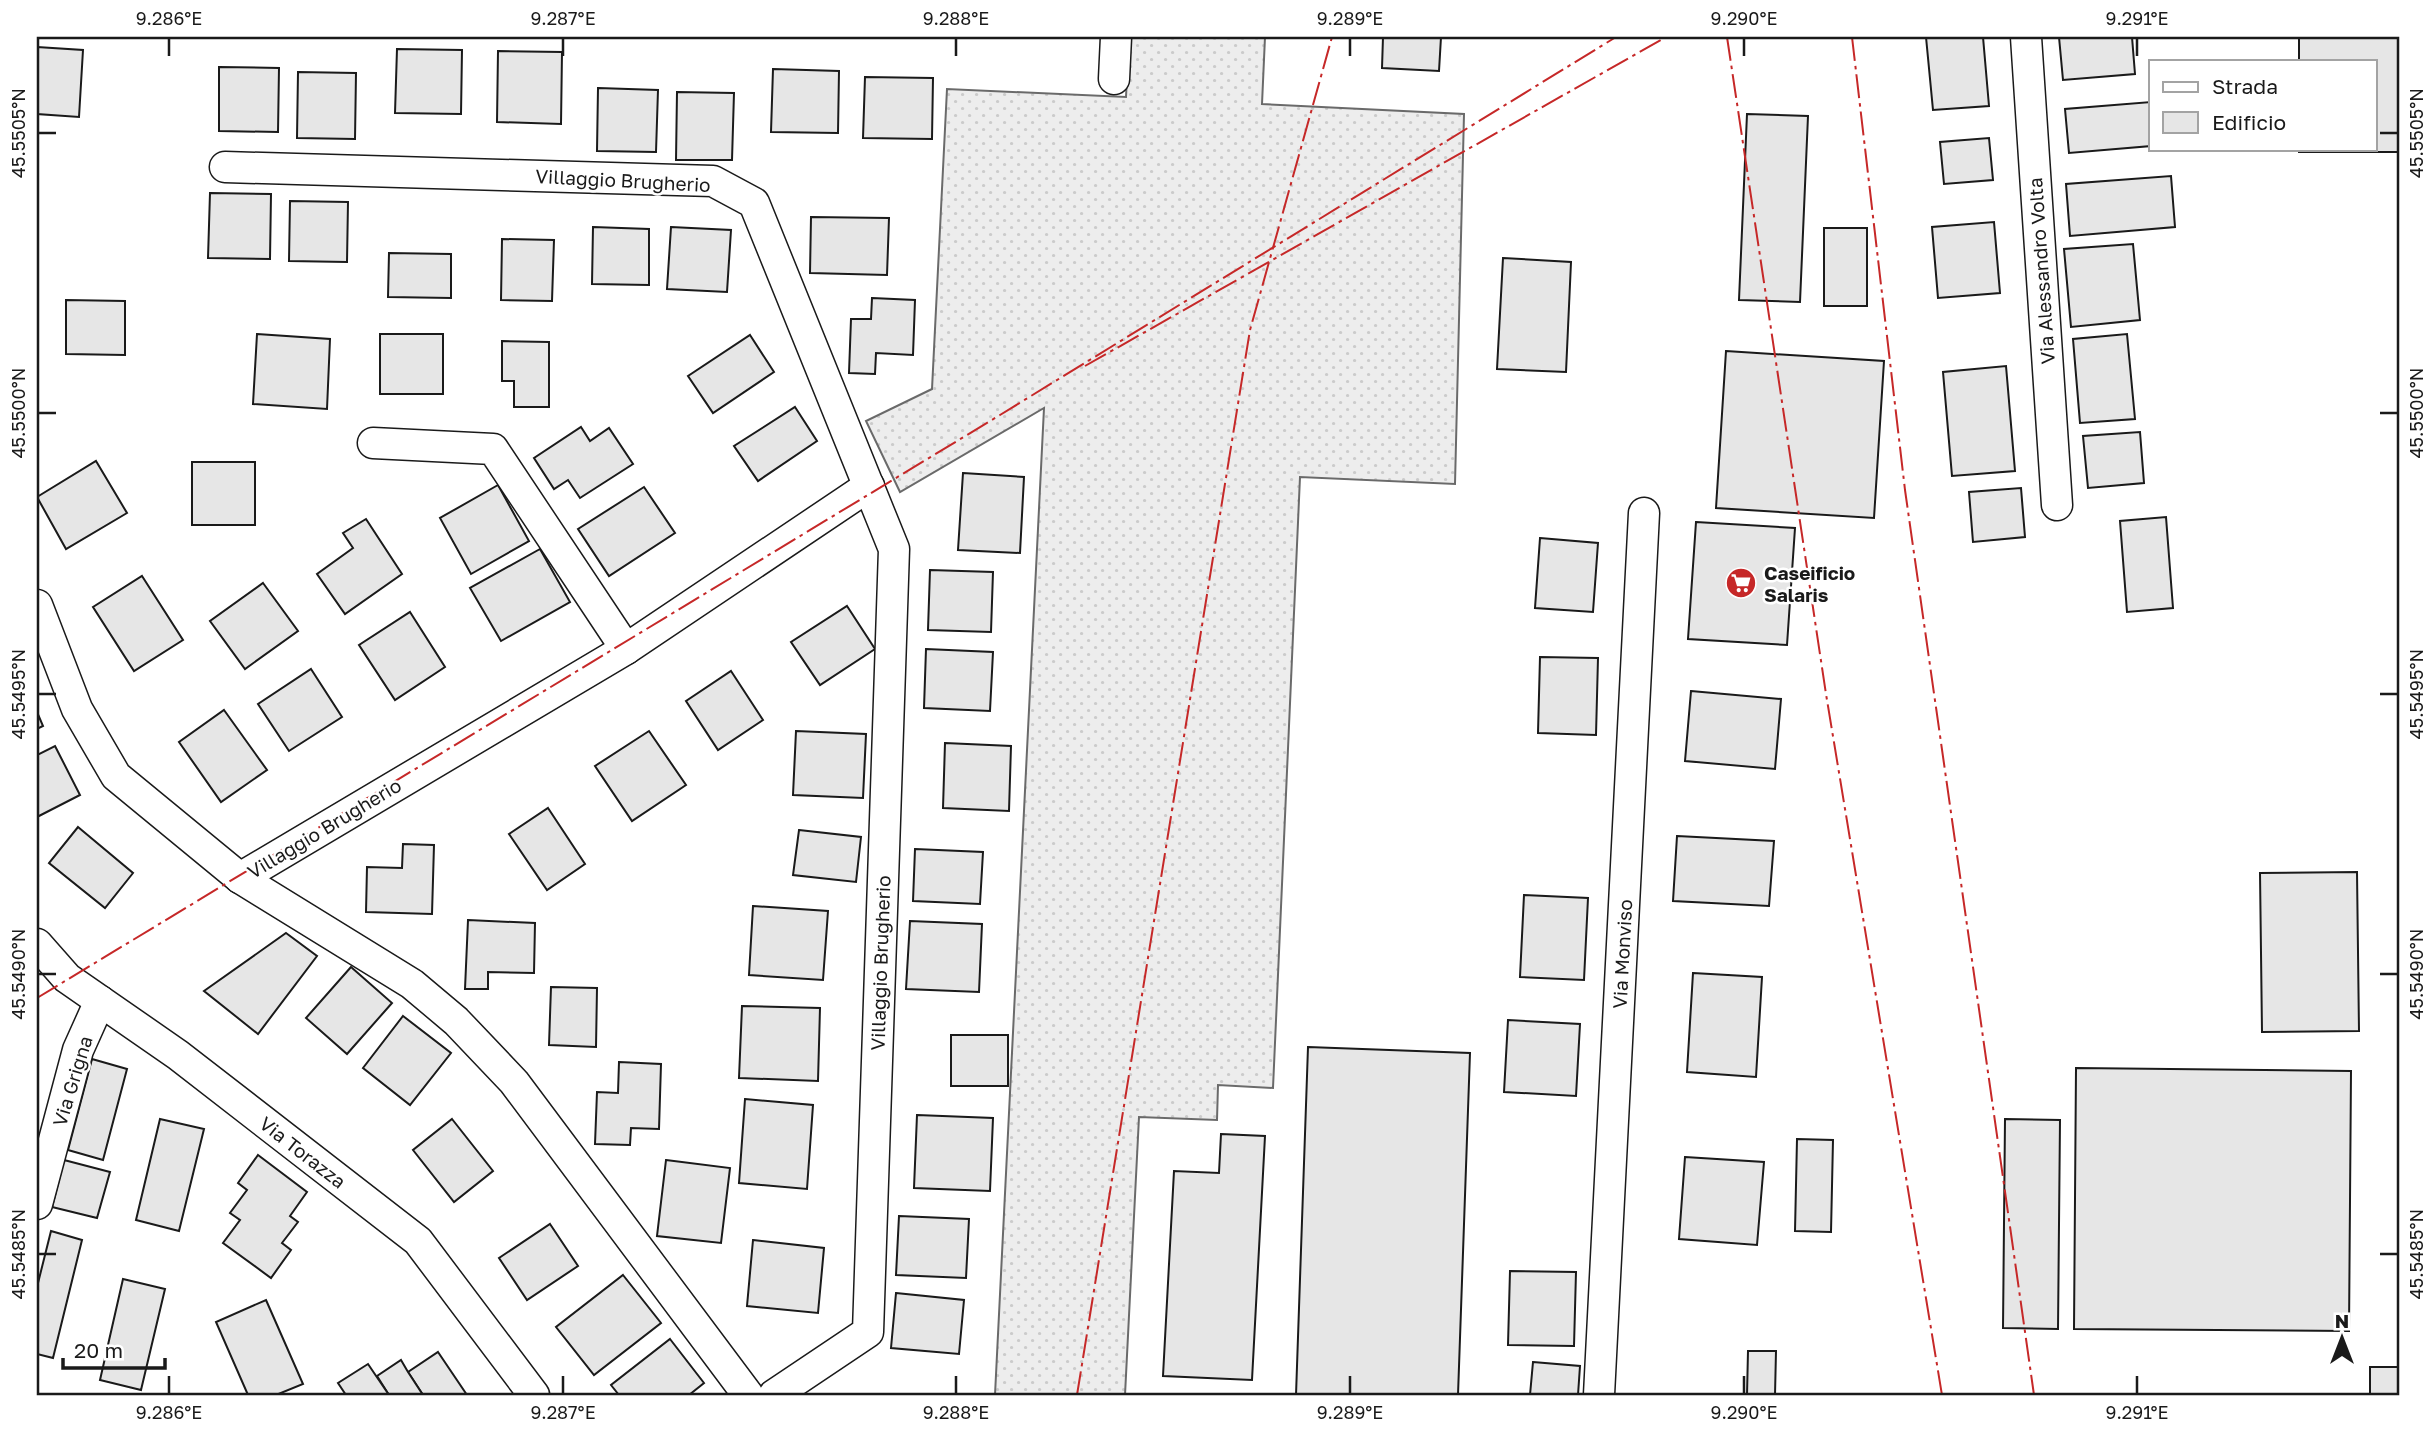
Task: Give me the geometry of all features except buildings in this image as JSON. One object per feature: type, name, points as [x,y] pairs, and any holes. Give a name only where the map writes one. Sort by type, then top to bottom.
[{"type":"street","points":[[1114,79],[1116,37]]},
{"type":"street","name":"Via Alessandro Volta","points":[[2026,37],[2057,505]]},
{"type":"street","name":"Villaggio Brugherio","points":[[225,167],[713,181],[754,203],[894,549],[868,1332],[774,1395]]},
{"type":"street","points":[[373,443],[493,449],[626,649]]},
{"type":"street","name":"Villaggio Brugherio","points":[[240,878],[626,649],[869,486]]},
{"type":"street","name":"Via Monviso","points":[[1599,1395],[1644,513]]},
{"type":"street","name":"Villaggio Brugherio","points":[[37,605],[77,709],[116,776],[240,878],[412,984],[456,1021],[514,1082],[748,1395]]},
{"type":"street","name":"Via Torazza","points":[[37,944],[67,978],[178,1055],[418,1241],[534,1395]]},
{"type":"street","name":"Via Grigna","points":[[37,1204],[78,1050],[100,1001]]},
{"type":"shaded area","points":[[1129,37],[1265,37],[1262,104],[1464,114],[1455,484],[1300,477],[1273,1088],[1218,1085],[1217,1120],[1139,1117],[1125,1395],[995,1395],[1044,408],[900,492],[866,421],[932,389],[947,89],[1126,97]]},
{"type":"power","points":[[1077,1395],[1250,330],[1332,37]]},
{"type":"power","points":[[37,998],[1000,415],[1616,37]]},
{"type":"power","points":[[1085,366],[1666,37]]},
{"type":"power","points":[[1727,37],[1826,694],[1942,1395]]},
{"type":"power","points":[[1852,37],[1905,490],[2034,1395]]},
{"type":"place","name":"Caseificio Salaris","points":[[1741,583]]}]
